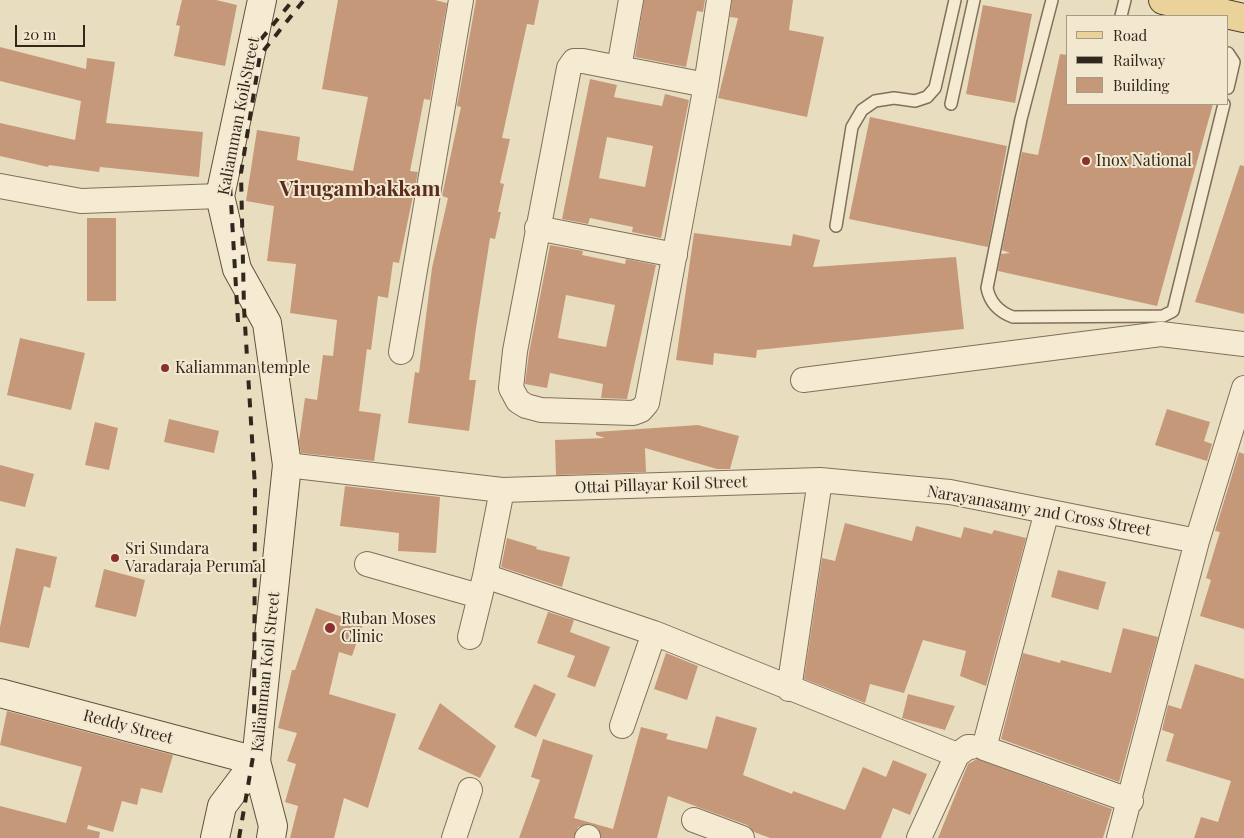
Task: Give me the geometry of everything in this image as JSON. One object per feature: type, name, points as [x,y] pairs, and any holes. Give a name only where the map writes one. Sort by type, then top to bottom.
[{"type":"main road","points":[[1163,0],[1244,18]]},
{"type":"street","name":"Kaliamman Koil Street","points":[[262,0],[220,196],[237,269],[267,323],[287,465],[256,761],[273,826],[271,838]]},
{"type":"street","points":[[401,352],[461,0]]},
{"type":"street","points":[[619,68],[631,0]]},
{"type":"street","points":[[706,85],[583,61],[574,61],[569,68],[537,228],[516,351],[512,388],[518,401],[526,406],[541,410],[633,413],[641,410],[650,394],[706,85],[719,0]]},
{"type":"street","points":[[0,186],[81,201],[220,196]]},
{"type":"street","points":[[537,228],[675,255]]},
{"type":"street","points":[[803,380],[1161,334],[1244,344]]},
{"type":"street","points":[[1119,838],[1197,541],[1244,388]]},
{"type":"street","name":"Ottai Pillayar Koil Street","points":[[287,465],[502,490],[820,480]]},
{"type":"street","points":[[789,689],[820,480]]},
{"type":"street","name":"Narayanasamy 2nd Cross Street","points":[[820,480],[950,492],[1197,541]]},
{"type":"street","points":[[470,637],[502,490]]},
{"type":"street","points":[[984,748],[1047,511]]},
{"type":"street","points":[[367,564],[482,586],[654,633],[789,689],[957,755]]},
{"type":"street","points":[[622,726],[654,633]]},
{"type":"street","name":"Reddy Street","points":[[0,693],[256,761]]},
{"type":"street","points":[[919,838],[957,755],[968,747],[984,748],[1130,801]]},
{"type":"street","name":"Kaliamman Koil Street","points":[[214,838],[222,806],[256,761]]},
{"type":"street","points":[[454,838],[470,790]]},
{"type":"street","points":[[694,820],[742,838]]},
{"type":"lane","points":[[836,226],[852,127],[862,110],[874,101],[894,98],[915,101],[927,97],[935,88],[955,0]]},
{"type":"lane","points":[[951,104],[974,0]]},
{"type":"lane","points":[[1052,0],[1021,119],[987,288],[989,298],[1002,313],[1013,317],[1163,316],[1173,311],[1224,105]]},
{"type":"lane","points":[[1121,15],[1124,0]]},
{"type":"lane","points":[[1229,55],[1234,62],[1229,84]]},
{"type":"building","points":[[182,0],[216,0],[237,5],[225,66],[174,56],[180,26],[176,25]]},
{"type":"building","points":[[338,0],[435,0],[447,3],[430,100],[424,99],[410,171],[418,172],[399,263],[393,262],[388,298],[378,296],[371,350],[367,349],[359,411],[381,414],[374,461],[301,453],[299,441],[305,398],[317,400],[323,355],[333,356],[337,320],[290,313],[296,264],[267,261],[274,206],[246,201],[257,130],[300,137],[297,160],[353,171],[368,97],[322,89]]},
{"type":"building","points":[[476,0],[539,0],[534,25],[527,24],[502,138],[510,139],[500,183],[504,184],[498,212],[501,212],[495,239],[490,238],[476,328],[469,380],[476,380],[469,431],[408,423],[415,372],[419,373],[432,268],[448,198],[442,196],[461,107],[457,106]]},
{"type":"building","points":[[644,0],[705,0],[703,12],[697,11],[686,67],[635,57]]},
{"type":"building","points":[[732,0],[793,0],[789,30],[824,37],[807,117],[718,98],[738,18],[730,17]]},
{"type":"building","points":[[983,5],[1032,14],[1015,103],[966,94]]},
{"type":"building","points":[[0,47],[86,69],[87,58],[115,62],[106,123],[203,132],[199,177],[100,167],[99,172],[49,165],[48,167],[0,156],[0,123],[75,140],[81,101],[0,81]]},
{"type":"building","points":[[1060,54],[1066,55],[1066,105],[1213,105],[1157,306],[998,271],[1001,254],[1010,253],[1002,250],[1022,152],[1038,155]]},
{"type":"building","points":[[590,79],[617,85],[614,97],[662,106],[665,94],[689,100],[661,238],[632,232],[633,227],[590,218],[588,224],[562,219]],"holes":[[[607,137],[653,146],[645,187],[599,178]]]},
{"type":"building","points":[[870,117],[1007,146],[988,247],[849,219]]},
{"type":"building","points":[[1240,165],[1244,166],[1244,314],[1195,302]]},
{"type":"building","points":[[87,218],[116,218],[116,301],[87,301]]},
{"type":"building","points":[[694,233],[791,246],[793,234],[820,240],[813,267],[956,257],[964,329],[757,350],[756,358],[714,353],[713,365],[676,360]]},
{"type":"building","points":[[550,245],[583,251],[582,255],[625,264],[626,259],[656,265],[627,399],[601,398],[603,384],[550,373],[547,388],[525,384],[529,353]],"holes":[[[566,295],[615,305],[606,347],[558,338]]]},
{"type":"building","points":[[20,338],[85,353],[71,410],[7,395]]},
{"type":"building","points":[[1167,409],[1210,422],[1204,441],[1212,444],[1207,461],[1155,445]]},
{"type":"building","points":[[169,419],[219,431],[214,453],[164,442]]},
{"type":"building","points":[[95,422],[118,428],[109,470],[85,465]]},
{"type":"building","points":[[698,425],[739,436],[730,469],[717,469],[645,448],[646,472],[556,475],[555,440],[605,438],[596,435],[596,432]]},
{"type":"building","points":[[1239,452],[1244,454],[1244,629],[1200,616],[1211,580],[1206,578],[1220,532],[1215,531]]},
{"type":"building","points":[[0,465],[34,474],[25,507],[0,501]]},
{"type":"building","points":[[345,486],[440,497],[436,553],[398,551],[399,533],[340,526]]},
{"type":"building","points":[[845,523],[912,541],[916,526],[961,538],[964,527],[992,534],[994,530],[1026,538],[986,686],[960,676],[966,651],[923,640],[904,693],[870,684],[865,703],[804,679],[822,558],[835,561]]},
{"type":"building","points":[[507,538],[537,547],[536,549],[570,557],[562,587],[501,567]]},
{"type":"building","points":[[16,548],[57,557],[50,588],[44,586],[29,648],[0,642],[0,627]]},
{"type":"building","points":[[104,569],[145,580],[136,617],[95,607]]},
{"type":"building","points":[[1058,570],[1106,582],[1098,610],[1051,597]]},
{"type":"building","points":[[316,608],[363,624],[352,656],[339,652],[329,694],[396,714],[368,808],[344,798],[334,838],[290,838],[298,806],[285,802],[296,764],[287,761],[297,733],[278,728],[292,670],[295,670]]},
{"type":"building","points":[[548,612],[574,620],[570,632],[610,647],[595,687],[567,677],[575,656],[537,643]]},
{"type":"building","points":[[1123,628],[1158,637],[1119,782],[1001,739],[1023,653],[1060,663],[1061,660],[1111,673]]},
{"type":"building","points":[[666,653],[698,666],[687,700],[654,689]]},
{"type":"building","points":[[1195,664],[1244,679],[1244,838],[1194,838],[1201,817],[1218,822],[1231,781],[1166,761],[1174,734],[1162,730],[1168,705],[1181,709]]},
{"type":"building","points":[[534,684],[556,694],[536,737],[514,727]]},
{"type":"building","points":[[908,694],[955,706],[945,730],[902,718]]},
{"type":"building","points":[[440,703],[496,746],[480,778],[418,749]]},
{"type":"building","points":[[7,711],[173,755],[162,793],[141,788],[137,805],[122,801],[113,832],[88,825],[87,829],[100,832],[99,838],[0,838],[0,806],[66,823],[82,767],[0,745]]},
{"type":"building","points":[[716,716],[757,728],[743,775],[792,794],[793,791],[845,810],[863,767],[886,777],[893,760],[927,774],[910,815],[893,808],[881,838],[770,838],[754,832],[747,825],[668,796],[657,838],[601,838],[598,828],[591,824],[578,827],[574,838],[519,838],[540,780],[531,777],[543,739],[593,755],[574,818],[613,829],[641,727],[668,734],[666,739],[707,749]]},
{"type":"building","points":[[977,759],[1112,809],[1103,838],[938,838],[968,764]]},
{"type":"railway","points":[[238,322],[229,167],[254,48],[293,0]]},
{"type":"railway","points":[[239,838],[254,751],[255,487],[244,308],[241,173],[260,55],[304,0]]},
{"type":"place","name":"Inox National","points":[[1086,161]]},
{"type":"place","name":"Kaliamman temple","points":[[165,368]]},
{"type":"place","name":"Sri Sundara Varadaraja Perumal","points":[[115,558]]},
{"type":"place","name":"Ruban Moses Clinic","points":[[330,628]]},
{"type":"district","name":"Virugambakkam","points":[[360,189]]}]
